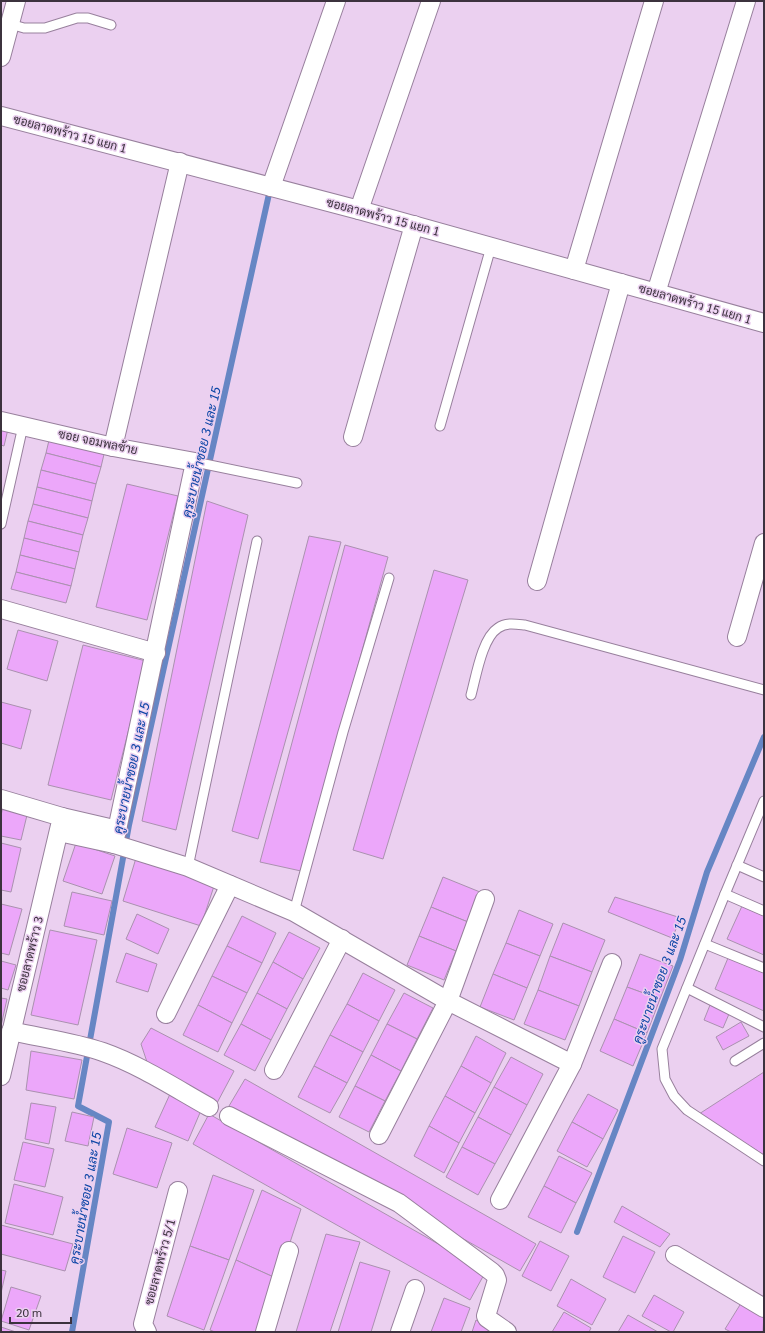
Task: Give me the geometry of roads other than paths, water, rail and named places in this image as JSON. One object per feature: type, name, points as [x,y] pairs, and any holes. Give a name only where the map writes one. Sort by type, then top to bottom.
[{"type":"street","points":[[1,57],[16,1]]},
{"type":"street","points":[[271,187],[336,1]]},
{"type":"street","points":[[359,210],[431,1]]},
{"type":"street","points":[[574,270],[654,1]]},
{"type":"street","points":[[656,293],[746,1]]},
{"type":"street","name":"ซอยลาดพร้าว 15 แยก 1","points":[[1,116],[359,210],[764,323]]},
{"type":"street","points":[[113,446],[180,162]]},
{"type":"street","points":[[352,437],[414,225]]},
{"type":"street","points":[[537,581],[621,283]]},
{"type":"street","name":"ซอย จอมพลซ้าย","points":[[1,421],[197,463]]},
{"type":"street","points":[[122,843],[156,653],[197,463]]},
{"type":"street","points":[[737,636],[764,543]]},
{"type":"street","points":[[1,609],[156,653]]},
{"type":"street","points":[[1,799],[60,825],[122,843],[188,867],[294,912],[448,1001],[572,1064]]},
{"type":"street","name":"ซอยลาดพร้าว 3","points":[[1,1076],[60,825]]},
{"type":"street","points":[[166,1014],[230,884]]},
{"type":"street","points":[[379,1135],[448,1001],[485,899]]},
{"type":"street","points":[[274,1070],[342,939]]},
{"type":"street","points":[[500,1200],[572,1064],[612,963]]},
{"type":"street","points":[[11,1031],[103,1052],[138,1067],[209,1107]]},
{"type":"street","points":[[230,1116],[399,1203],[492,1272],[497,1280],[486,1316],[507,1332]]},
{"type":"street","name":"ซอยลาดพร้าว 5/1","points":[[147,1332],[143,1324],[178,1191]]},
{"type":"street","points":[[265,1332],[289,1251]]},
{"type":"street","points":[[675,1254],[764,1308]]},
{"type":"street","points":[[400,1332],[415,1290]]},
{"type":"lane","points":[[10,24],[24,28],[45,28],[77,18],[88,18],[110,25]]},
{"type":"lane","points":[[440,426],[491,247]]},
{"type":"lane","points":[[1,524],[23,426]]},
{"type":"lane","points":[[197,463],[297,483]]},
{"type":"lane","points":[[188,867],[258,541]]},
{"type":"lane","points":[[294,912],[343,732],[389,578]]},
{"type":"lane","points":[[471,695],[485,645],[490,634],[499,627],[509,624],[525,625],[764,690]]},
{"type":"lane","points":[[764,801],[662,1049],[665,1079],[674,1096],[687,1110],[764,1161]]},
{"type":"lane","points":[[737,864],[764,877]]},
{"type":"lane","points":[[725,894],[764,911]]},
{"type":"lane","points":[[704,944],[764,968]]},
{"type":"lane","points":[[687,988],[764,1027]]},
{"type":"lane","points":[[736,1061],[764,1044]]},
{"type":"waterway","name":"คูระบายน้ำซอย 3 และ 15","points":[[72,1332],[109,1122],[78,1106],[129,825],[269,194]]},
{"type":"waterway","name":"คูระบายน้ำซอย 3 และ 15","points":[[577,1232],[680,960],[707,872],[764,737]]}]
